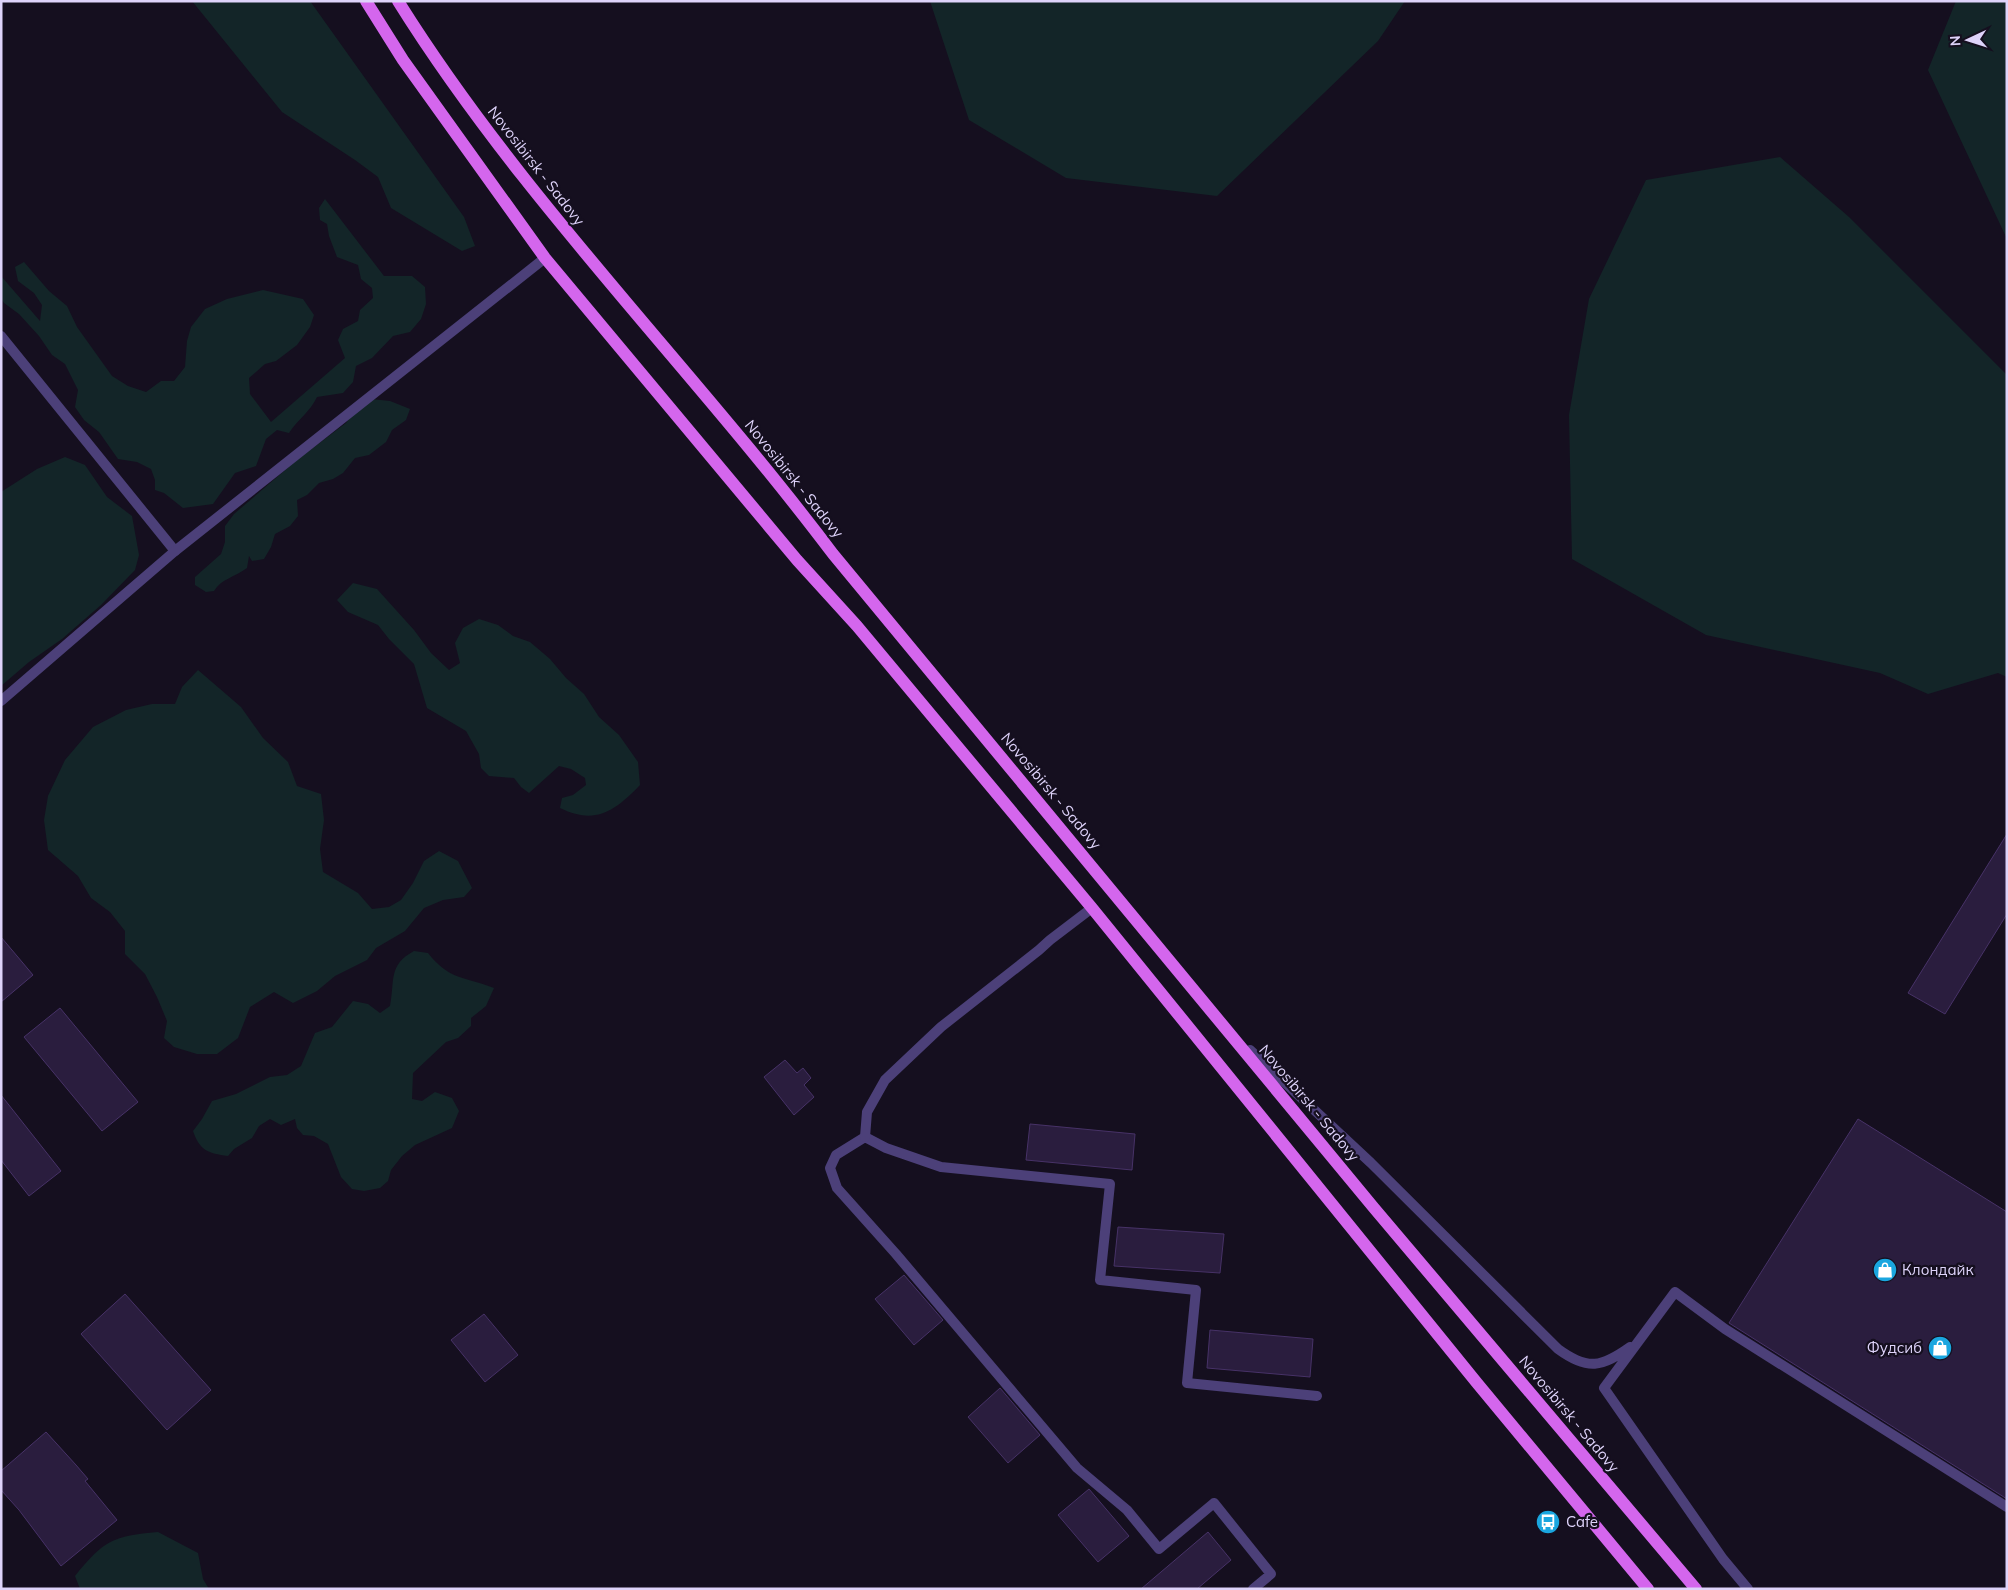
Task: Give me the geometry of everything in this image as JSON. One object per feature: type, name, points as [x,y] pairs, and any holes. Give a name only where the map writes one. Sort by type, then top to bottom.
[{"type":"main road","points":[[366,1],[404,60],[545,258],[797,560],[858,626],[1092,908],[1476,1382],[1648,1589]]},
{"type":"main road","name":"Novosibirsk - Sadovy","points":[[398,1],[425,44],[487,131],[569,235],[764,465],[840,562],[1502,1362],[1696,1589]]},
{"type":"street","points":[[1,701],[175,551],[545,258]]},
{"type":"street","points":[[1,336],[175,551]]},
{"type":"street","points":[[865,1137],[867,1112],[885,1080],[941,1027],[1092,908]]},
{"type":"street","points":[[1226,1028],[1378,1170],[1558,1349],[1573,1360],[1591,1365],[1611,1360],[1637,1342]]},
{"type":"street","points":[[865,1137],[886,1148],[941,1167],[1110,1184],[1100,1280],[1196,1290],[1187,1382],[1317,1396]]},
{"type":"street","points":[[865,1137],[836,1155],[830,1168],[837,1188],[896,1254],[1077,1468],[1127,1510],[1159,1549],[1214,1504],[1271,1574],[1253,1589]]},
{"type":"street","points":[[1748,1589],[1723,1559],[1604,1388],[1675,1292],[1725,1329],[2007,1507]]},
{"type":"shaded area","points":[[192,1],[310,1],[464,217],[475,246],[462,251],[391,208],[378,177],[282,112]]},
{"type":"shaded area","points":[[930,1],[1405,1],[1378,41],[1217,196],[1066,178],[969,120]]},
{"type":"shaded area","points":[[1956,1],[2007,1],[2007,239],[1928,70]]},
{"type":"shaded area","points":[[1780,157],[1849,217],[2007,375],[2007,677],[1998,673],[1928,694],[1880,673],[1706,635],[1572,559],[1569,415],[1589,299],[1646,180]]},
{"type":"shaded area","points":[[325,199],[384,276],[412,276],[425,287],[426,304],[421,319],[410,332],[393,336],[372,358],[356,366],[353,382],[343,393],[317,397],[289,433],[277,430],[266,439],[256,466],[235,473],[213,504],[183,508],[164,493],[155,490],[155,480],[151,469],[137,462],[118,459],[99,432],[84,420],[75,407],[78,390],[65,364],[52,355],[39,336],[19,314],[4,303],[1,298],[1,276],[40,321],[42,305],[34,293],[18,281],[15,267],[24,262],[49,291],[67,306],[77,327],[112,376],[128,386],[146,392],[161,381],[174,381],[185,367],[187,341],[191,327],[205,309],[227,299],[263,290],[303,299],[314,315],[310,327],[297,345],[276,361],[265,364],[249,378],[250,394],[271,422],[345,358],[338,340],[343,329],[358,321],[360,310],[373,298],[372,288],[361,279],[358,265],[337,257],[329,236],[327,224],[320,220],[319,208]]},
{"type":"shaded area","points":[[371,399],[390,401],[410,409],[406,420],[392,430],[386,442],[369,455],[355,458],[343,473],[333,479],[319,483],[307,495],[297,500],[298,516],[290,526],[275,534],[271,547],[264,559],[252,561],[249,556],[247,568],[224,581],[214,591],[206,592],[195,585],[195,577],[221,554],[225,542],[225,526],[234,514],[297,460],[346,423],[359,406]]},
{"type":"shaded area","points":[[65,457],[85,465],[107,497],[132,516],[139,555],[135,570],[101,605],[62,639],[29,662],[1,686],[1,492],[37,469]]},
{"type":"shaded area","points":[[353,583],[377,589],[414,630],[431,653],[449,670],[460,663],[455,643],[463,628],[479,619],[498,625],[513,636],[530,642],[550,659],[566,678],[584,694],[599,717],[619,735],[638,762],[640,785],[612,809],[594,815],[584,815],[560,808],[562,798],[573,795],[586,785],[585,778],[571,769],[559,766],[529,793],[514,778],[489,776],[481,768],[479,754],[466,731],[427,708],[414,664],[378,625],[348,612],[337,600]]},
{"type":"shaded area","points":[[198,670],[241,707],[263,738],[288,762],[297,786],[321,794],[324,820],[320,849],[323,872],[358,893],[372,909],[389,907],[401,900],[413,883],[424,861],[439,851],[458,861],[472,888],[464,897],[443,900],[424,908],[405,931],[376,948],[367,960],[335,976],[317,991],[293,1003],[274,992],[250,1007],[238,1038],[217,1054],[197,1054],[174,1047],[164,1038],[167,1021],[145,974],[125,954],[125,931],[110,912],[91,898],[78,876],[48,850],[44,820],[48,796],[65,760],[93,727],[126,710],[152,704],[175,704],[182,687]]},
{"type":"shaded area","points":[[414,951],[428,953],[443,969],[451,973],[494,988],[486,1006],[471,1018],[471,1026],[458,1038],[446,1042],[413,1073],[412,1099],[422,1101],[435,1092],[452,1098],[459,1111],[452,1128],[415,1145],[402,1156],[391,1170],[388,1181],[380,1188],[364,1191],[352,1189],[341,1177],[328,1144],[314,1136],[303,1135],[297,1128],[295,1119],[281,1125],[270,1119],[259,1126],[252,1138],[234,1149],[228,1156],[215,1154],[202,1147],[193,1131],[212,1101],[236,1094],[270,1077],[287,1075],[301,1066],[315,1033],[332,1027],[353,1001],[368,1004],[380,1013],[390,1006],[396,968],[406,956]]},
{"type":"shaded area","points":[[158,1532],[198,1553],[203,1579],[209,1589],[80,1589],[75,1576],[102,1547],[130,1535]]},
{"type":"building","points":[[2007,834],[2007,914],[1945,1014],[1908,993]]},
{"type":"building","points":[[1,937],[33,975],[1,1002]]},
{"type":"building","points":[[60,1008],[138,1102],[102,1131],[24,1037]]},
{"type":"building","points":[[785,1060],[797,1073],[803,1068],[811,1078],[804,1085],[814,1097],[794,1115],[764,1077]]},
{"type":"building","points":[[1,1095],[61,1171],[29,1196],[1,1160]]},
{"type":"building","name":"Клондайк","points":[[1858,1119],[2007,1212],[2007,1499],[1729,1323]]},
{"type":"building","points":[[1030,1124],[1135,1134],[1132,1170],[1026,1160]]},
{"type":"building","points":[[1118,1227],[1224,1234],[1220,1273],[1114,1266]]},
{"type":"building","points":[[904,1275],[943,1320],[914,1345],[875,1299]]},
{"type":"building","points":[[125,1294],[211,1390],[167,1430],[81,1334]]},
{"type":"building","points":[[484,1314],[518,1355],[485,1382],[451,1340]]},
{"type":"building","points":[[1210,1330],[1313,1339],[1310,1377],[1207,1368]]},
{"type":"building","points":[[1000,1388],[1040,1435],[1008,1463],[968,1417]]},
{"type":"building","points":[[46,1432],[88,1479],[85,1481],[117,1520],[61,1566],[19,1510],[1,1490],[1,1471]]},
{"type":"building","points":[[1089,1489],[1129,1536],[1098,1562],[1058,1515]]},
{"type":"building","points":[[1208,1532],[1231,1560],[1197,1589],[1141,1589]]},
{"type":"place","name":"Клондайк","points":[[1885,1270]]},
{"type":"place","name":"Фудсиб","points":[[1940,1348]]},
{"type":"place","name":"Cafe","points":[[1548,1522]]}]
